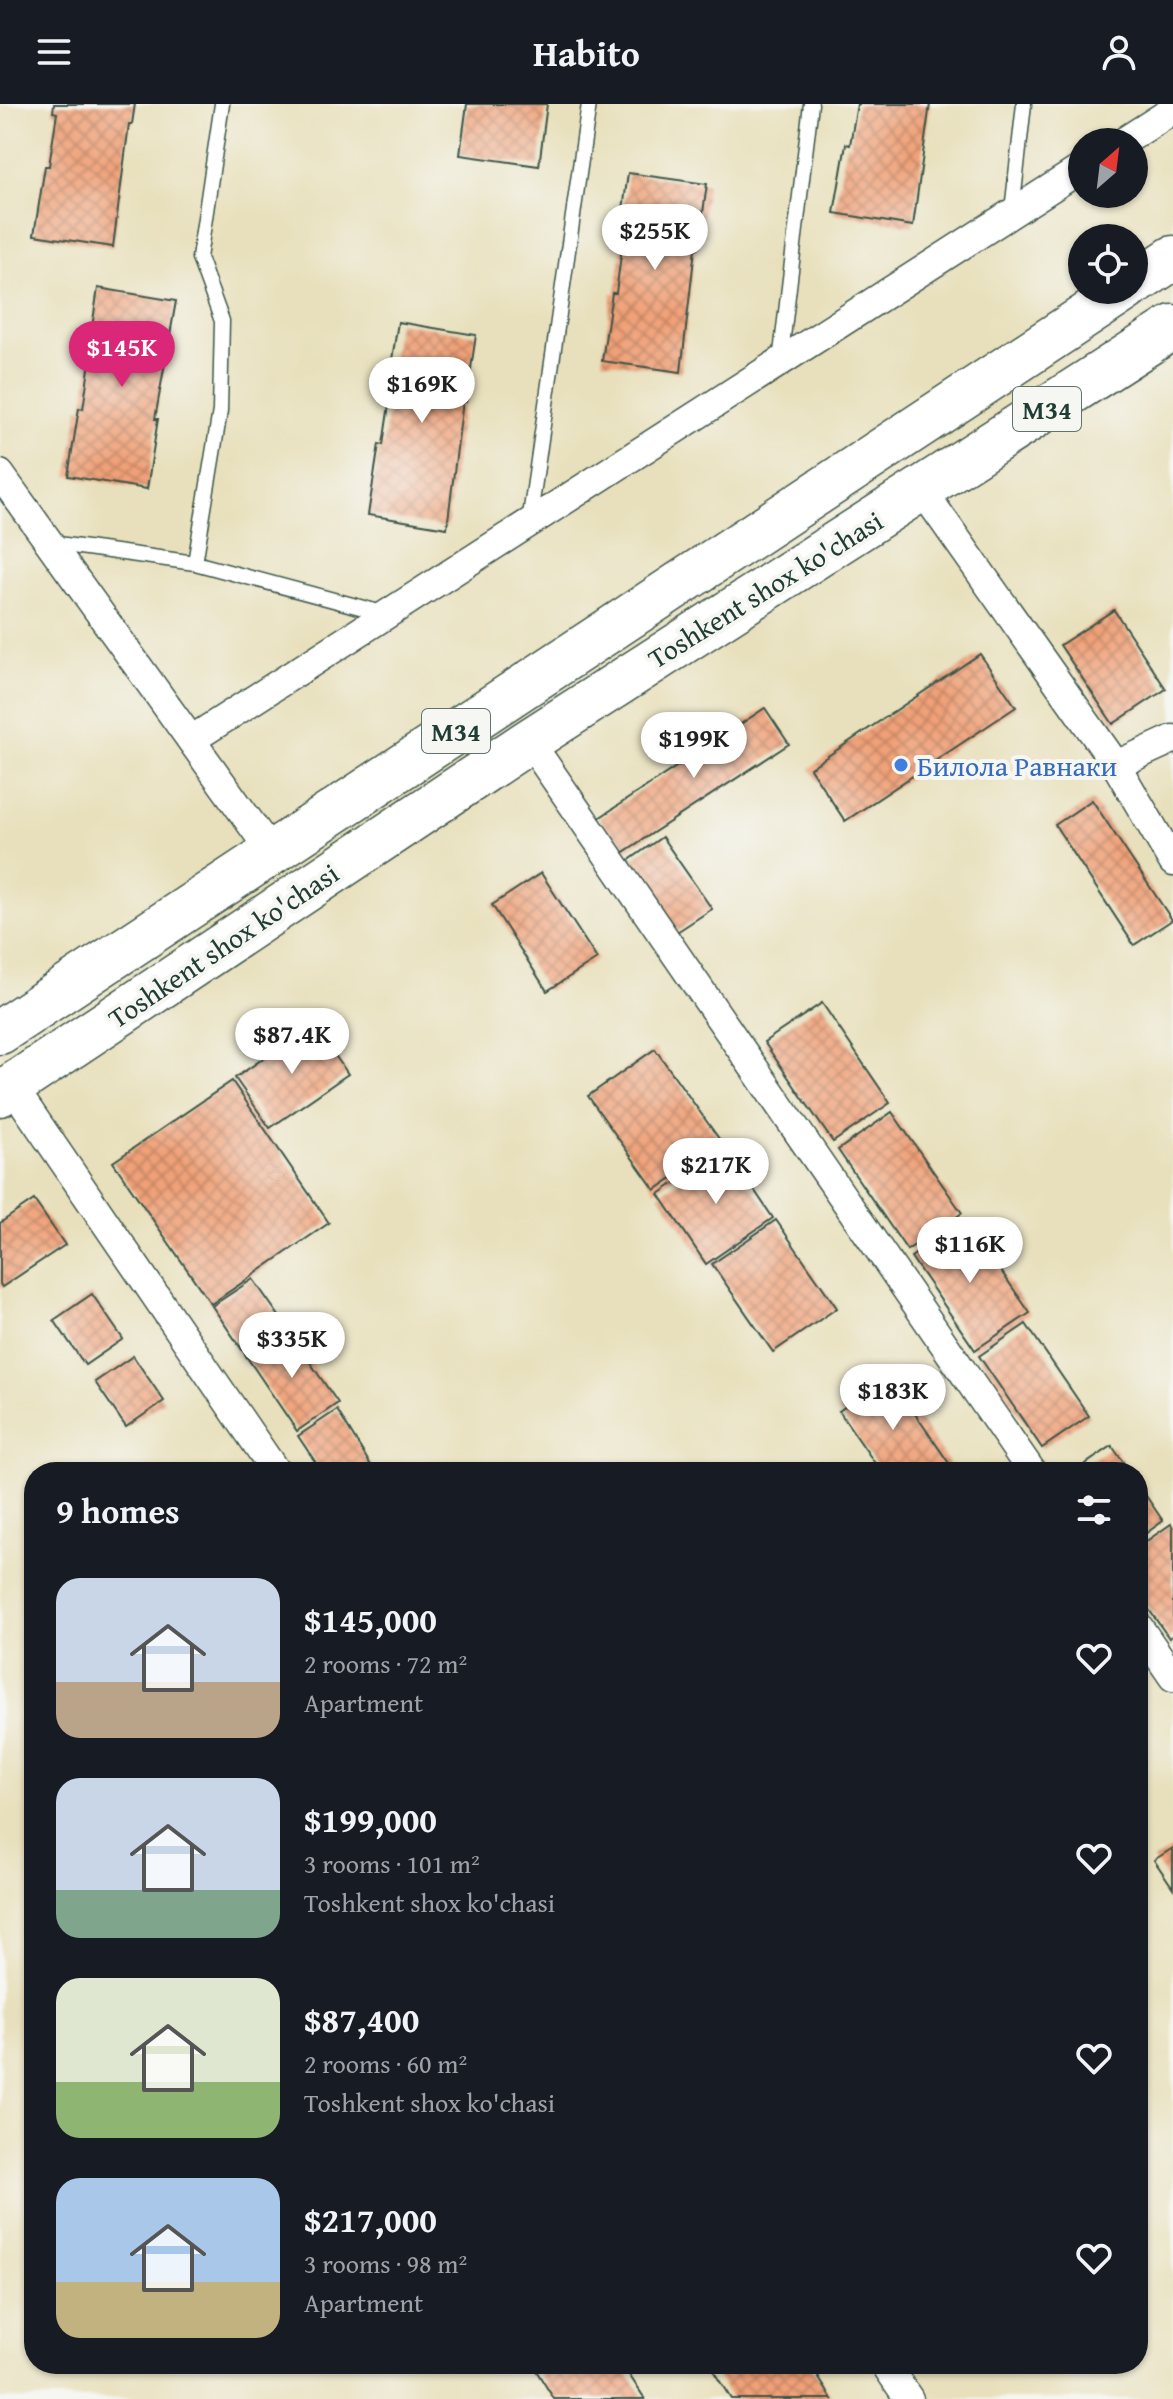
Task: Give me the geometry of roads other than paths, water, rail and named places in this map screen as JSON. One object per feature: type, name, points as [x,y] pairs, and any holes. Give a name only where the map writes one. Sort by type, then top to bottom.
[{"type":"main road","points":[[1148,275],[1173,258]]},
{"type":"main road","name":"Toshkent shox ko'chasi","points":[[0,1032],[1104,304]]},
{"type":"main road","name":"Toshkent shox ko'chasi","points":[[6,1090],[529,741],[1173,327]]},
{"type":"main road","points":[[727,553],[756,594]]},
{"type":"street","points":[[1145,128],[1173,110]]},
{"type":"street","points":[[191,740],[1068,177]]},
{"type":"street","points":[[0,474],[272,853]]},
{"type":"street","points":[[922,490],[1116,765],[1173,862]]},
{"type":"street","points":[[1116,765],[1173,739]]},
{"type":"street","points":[[529,741],[1025,1462]]},
{"type":"street","points":[[6,1090],[269,1462]]},
{"type":"street","points":[[1148,1641],[1173,1677]]},
{"type":"street","points":[[892,2374],[909,2399]]},
{"type":"lane","points":[[195,563],[220,411],[222,321],[199,258],[222,104]]},
{"type":"lane","points":[[529,524],[589,104]]},
{"type":"lane","points":[[780,362],[811,104]]},
{"type":"lane","points":[[1011,214],[1024,104]]},
{"type":"lane","points":[[50,543],[195,563],[387,615]]},
{"type":"place","name":"Билола Равнаки","points":[[901,765]]}]
